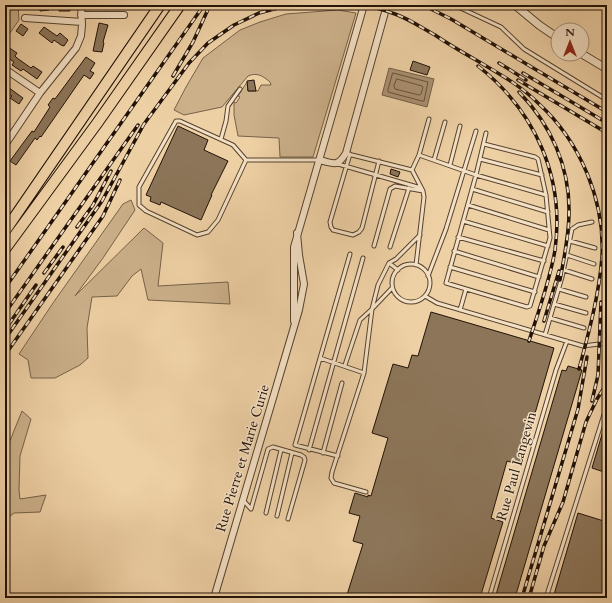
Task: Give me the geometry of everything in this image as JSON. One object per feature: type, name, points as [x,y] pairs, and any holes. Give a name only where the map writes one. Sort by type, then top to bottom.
[{"type":"highway","points":[[5,231],[160,5]]},
{"type":"highway","points":[[98,122],[174,5]]},
{"type":"highway","points":[[5,249],[98,122],[180,5]]},
{"type":"street","points":[[6,143],[40,93],[76,48],[82,36],[81,5]]},
{"type":"street","name":"Rue Pierre et Marie Curie","points":[[294,325],[294,247],[297,233],[364,5]]},
{"type":"street","points":[[319,160],[336,163],[341,162],[348,153],[387,5]]},
{"type":"street","points":[[515,5],[538,25],[550,33]]},
{"type":"street","points":[[82,15],[124,15]]},
{"type":"street","points":[[25,18],[82,22]]},
{"type":"street","points":[[590,59],[607,69]]},
{"type":"street","points":[[5,69],[40,93]]},
{"type":"street","name":"Rue Pierre et Marie Curie","points":[[214,598],[299,310],[304,284],[297,233]]},
{"type":"lane","points":[[454,5],[501,26],[524,49],[607,100]]},
{"type":"lane","points":[[221,139],[228,106],[240,89]]},
{"type":"lane","points":[[412,170],[419,155],[429,119]]},
{"type":"lane","points":[[246,160],[218,220],[208,232],[197,235],[146,211],[139,205],[139,187],[176,121],[180,121],[233,145],[246,160],[319,160]]},
{"type":"lane","points":[[434,160],[445,122]]},
{"type":"lane","points":[[450,165],[460,126]]},
{"type":"lane","points":[[428,276],[446,229],[476,131]]},
{"type":"lane","points":[[484,144],[536,157],[538,159],[548,212],[548,246],[531,305],[527,307],[446,283],[486,133]]},
{"type":"lane","points":[[379,161],[362,228],[359,232],[353,235],[333,230],[331,227],[330,222],[346,166],[348,153],[379,161],[412,170],[422,189],[424,197],[416,265]]},
{"type":"lane","points":[[419,155],[546,195]]},
{"type":"lane","points":[[480,159],[542,175]]},
{"type":"lane","points":[[336,163],[422,189]]},
{"type":"lane","points":[[374,246],[390,189],[395,186],[422,189]]},
{"type":"lane","points":[[390,247],[409,188]]},
{"type":"lane","points":[[472,189],[548,212]]},
{"type":"lane","points":[[468,205],[549,230]]},
{"type":"lane","points":[[463,221],[548,246]]},
{"type":"lane","points":[[545,335],[564,270],[572,229],[574,227],[592,222]]},
{"type":"lane","points":[[366,492],[334,483],[332,472],[364,373],[372,309],[378,285],[390,263],[420,235]]},
{"type":"lane","points":[[458,237],[544,261]]},
{"type":"lane","points":[[570,240],[595,248]]},
{"type":"lane","points":[[454,251],[539,277]]},
{"type":"lane","points":[[338,456],[309,450],[295,445],[350,254]]},
{"type":"lane","points":[[567,255],[594,264]]},
{"type":"lane","points":[[309,450],[363,258]]},
{"type":"lane","points":[[390,263],[398,270]]},
{"type":"lane","points":[[410,264],[416,265],[425,270],[428,276],[430,283],[428,291],[425,296],[416,302],[404,301],[398,298],[392,288],[392,278],[403,266],[410,264]]},
{"type":"lane","points":[[450,267],[535,292]]},
{"type":"lane","points":[[564,270],[592,279]]},
{"type":"lane","points":[[345,365],[360,320],[392,288]]},
{"type":"lane","points":[[460,310],[466,289]]},
{"type":"lane","points":[[559,289],[586,297]]},
{"type":"lane","points":[[425,296],[437,303],[583,346],[607,343]]},
{"type":"lane","points":[[554,304],[586,313]]},
{"type":"lane","points":[[550,318],[584,328]]},
{"type":"lane","name":"Rue Paul Langevin","points":[[489,598],[556,370],[567,341]]},
{"type":"lane","points":[[320,358],[345,365],[364,373]]},
{"type":"lane","points":[[323,453],[342,383]]},
{"type":"lane","points":[[546,598],[607,405]]},
{"type":"lane","points":[[242,500],[251,509],[268,449],[273,447],[304,456],[305,460],[288,519]]},
{"type":"lane","points":[[266,514],[281,450]]},
{"type":"lane","points":[[277,516],[292,453]]},
{"type":"shaded area","points":[[5,5],[18,5],[19,20],[5,40]]},
{"type":"shaded area","points":[[338,10],[356,13],[313,157],[280,157],[279,138],[238,136],[234,115],[234,102],[236,103],[240,97],[238,96],[247,82],[248,91],[258,91],[261,85],[271,85],[270,82],[260,75],[254,74],[248,76],[222,107],[184,115],[174,110],[203,58],[240,30],[286,14]]},
{"type":"shaded area","points":[[131,200],[135,210],[103,258],[75,296],[144,228],[163,243],[158,286],[228,282],[230,304],[148,300],[141,269],[132,276],[117,296],[92,297],[87,328],[88,358],[80,365],[55,378],[31,378],[28,360],[19,354],[123,204]]},
{"type":"shaded area","points":[[22,411],[31,419],[20,456],[20,499],[46,495],[40,512],[14,513],[5,520],[5,453]]},
{"type":"water","points":[[389,68],[434,79],[427,107],[382,95]]},
{"type":"building","points":[[39,5],[48,5],[49,10],[40,11]]},
{"type":"building","points":[[59,5],[70,5],[70,11],[59,11]]},
{"type":"building","points":[[99,23],[108,25],[102,52],[93,51]]},
{"type":"building","points":[[21,24],[28,29],[23,36],[16,31]]},
{"type":"building","points":[[44,27],[57,36],[60,33],[68,40],[64,46],[54,40],[52,43],[39,33]]},
{"type":"building","points":[[5,45],[17,53],[15,56],[17,58],[31,68],[33,66],[42,72],[37,79],[23,69],[21,71],[12,65],[14,62],[5,56]]},
{"type":"building","points":[[86,57],[95,63],[90,71],[94,73],[90,79],[84,75],[41,137],[40,136],[37,140],[35,138],[16,165],[10,161],[32,131],[34,132],[50,107],[48,105],[53,98],[55,99]]},
{"type":"building","points":[[413,61],[430,67],[427,75],[410,70]]},
{"type":"building","points":[[254,80],[256,91],[248,91],[247,81]]},
{"type":"building","points":[[5,85],[23,98],[19,104],[10,98],[12,96],[5,91]]},
{"type":"building","points":[[178,126],[208,140],[204,150],[228,161],[211,195],[201,220],[161,202],[160,205],[150,201],[151,197],[146,195]]},
{"type":"building","points":[[391,169],[400,172],[398,177],[390,174]]},
{"type":"building","points":[[431,312],[554,348],[520,465],[507,461],[491,518],[503,522],[480,598],[346,598],[363,544],[353,541],[360,516],[349,513],[355,493],[368,497],[368,495],[371,496],[388,438],[372,433],[393,364],[408,368],[412,355],[418,356]]},
{"type":"building","points":[[568,366],[582,370],[515,598],[495,598],[562,370],[566,371]]},
{"type":"building","points":[[607,421],[607,473],[592,468]]},
{"type":"building","points":[[578,513],[607,522],[607,598],[553,598]]},
{"type":"railway","points":[[5,288],[204,5]]},
{"type":"railway","points":[[173,76],[193,42],[210,5]]},
{"type":"railway","points":[[5,339],[102,201],[144,124],[189,63],[208,43],[234,25],[259,13],[278,8],[302,5]]},
{"type":"railway","points":[[363,5],[387,11],[410,21],[516,85],[553,118],[577,153],[587,173],[594,193],[602,236],[601,271],[590,327],[579,369]]},
{"type":"railway","points":[[423,5],[451,19],[607,112]]},
{"type":"railway","points":[[499,63],[526,80]]},
{"type":"railway","points":[[478,66],[498,84],[515,103],[530,125],[542,148],[550,172],[555,197],[557,223],[555,250],[547,285],[529,341]]},
{"type":"railway","points":[[523,73],[607,123]]},
{"type":"railway","points":[[518,80],[607,133]]},
{"type":"railway","points":[[519,92],[540,118],[549,133],[562,163],[566,179],[569,221],[560,280]]},
{"type":"railway","points":[[5,313],[138,125]]},
{"type":"railway","points":[[77,227],[93,205],[111,171]]},
{"type":"railway","points":[[5,355],[103,216],[120,180]]},
{"type":"railway","points":[[44,273],[63,247]]},
{"type":"railway","points":[[544,321],[559,271]]},
{"type":"railway","points":[[9,324],[36,285]]},
{"type":"railway","points":[[592,401],[598,375],[601,302]]},
{"type":"railway","points":[[604,343],[607,327]]},
{"type":"railway","points":[[522,598],[578,409],[587,357]]},
{"type":"railway","points":[[529,598],[544,546],[563,502],[586,422],[597,399],[607,383]]}]
